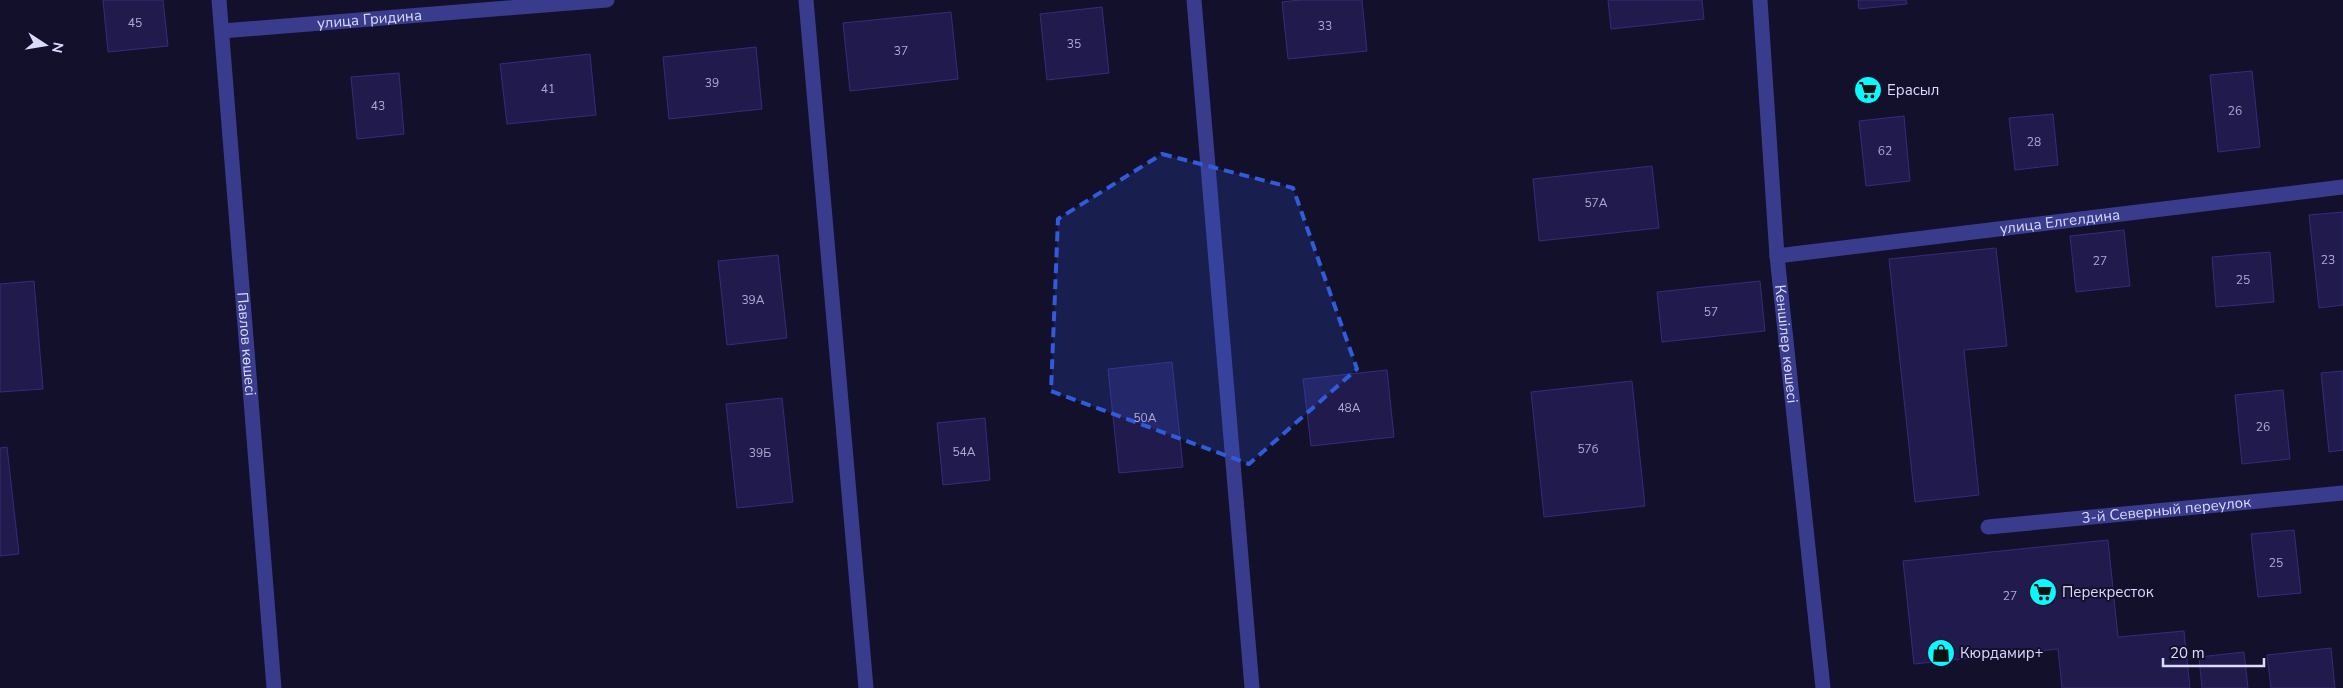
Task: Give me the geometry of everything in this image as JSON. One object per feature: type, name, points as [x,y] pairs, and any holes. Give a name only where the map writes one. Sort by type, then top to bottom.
[{"type":"street","name":"Павлов көшесі","points":[[219,0],[274,688]]},
{"type":"street","name":"улица Гридина","points":[[222,31],[606,0]]},
{"type":"street","points":[[806,0],[866,688]]},
{"type":"street","points":[[1194,0],[1252,688]]},
{"type":"street","name":"Кеншілер көшесі","points":[[1760,0],[1778,256],[1823,688]]},
{"type":"street","name":"улица Елгелдина","points":[[1778,256],[2343,187]]},
{"type":"street","name":"3-й Северный переулок","points":[[1988,527],[2343,493]]},
{"type":"highlighted area","points":[[1162,154],[1293,188],[1357,369],[1249,464],[1051,391],[1058,219]]},
{"type":"building","points":[[103,0],[163,0],[168,46],[108,52]]},
{"type":"building","points":[[1300,0],[1362,0],[1367,51],[1288,59],[1282,2]]},
{"type":"building","points":[[1608,0],[1702,0],[1704,19],[1611,29]]},
{"type":"building","points":[[1858,0],[1906,0],[1907,4],[1859,9]]},
{"type":"building","points":[[1102,7],[1109,73],[1047,80],[1040,14]]},
{"type":"building","points":[[951,12],[958,79],[850,91],[843,23]]},
{"type":"building","points":[[756,47],[762,109],[669,119],[663,57]]},
{"type":"building","points":[[590,54],[596,115],[507,124],[500,64]]},
{"type":"building","points":[[2252,71],[2260,147],[2218,152],[2210,75]]},
{"type":"building","points":[[399,73],[404,134],[357,139],[351,77]]},
{"type":"building","points":[[2053,114],[2058,165],[2015,170],[2009,118]]},
{"type":"building","points":[[1904,116],[1910,181],[1866,186],[1859,121]]},
{"type":"building","points":[[1652,166],[1659,228],[1539,241],[1533,179]]},
{"type":"building","points":[[2343,212],[2343,305],[2319,308],[2309,215]]},
{"type":"building","points":[[2124,230],[2130,286],[2076,292],[2070,236]]},
{"type":"building","points":[[1996,248],[2007,346],[1964,350],[1979,495],[1915,502],[1889,259]]},
{"type":"building","points":[[2270,252],[2274,302],[2216,307],[2212,257]]},
{"type":"building","points":[[778,255],[787,338],[727,345],[718,261]]},
{"type":"building","points":[[34,281],[43,389],[0,392],[0,284]]},
{"type":"building","points":[[1760,281],[1765,331],[1662,342],[1657,292]]},
{"type":"building","points":[[1172,362],[1183,467],[1119,473],[1108,369]]},
{"type":"building","points":[[1387,370],[1394,437],[1311,446],[1303,379]]},
{"type":"building","points":[[2343,371],[2343,450],[2329,452],[2321,373]]},
{"type":"building","points":[[1632,381],[1645,506],[1544,517],[1531,392]]},
{"type":"building","points":[[2283,390],[2290,459],[2242,464],[2235,395]]},
{"type":"building","points":[[782,398],[793,502],[737,508],[726,404]]},
{"type":"building","points":[[985,418],[990,480],[943,485],[937,423]]},
{"type":"building","points":[[7,447],[19,554],[0,556],[0,448]]},
{"type":"building","points":[[2294,530],[2301,593],[2258,597],[2251,534]]},
{"type":"building","points":[[2108,540],[2118,637],[2184,631],[2190,688],[2062,688],[2058,649],[1914,664],[1903,561]]},
{"type":"building","points":[[2331,648],[2335,688],[2271,688],[2267,655]]},
{"type":"building","points":[[2244,652],[2248,688],[2202,688],[2199,657]]},
{"type":"place","name":"Ерасыл","points":[[1868,90]]},
{"type":"place","name":"Перекресток","points":[[2043,592]]},
{"type":"place","name":"Кюрдамир+","points":[[1941,653]]}]
